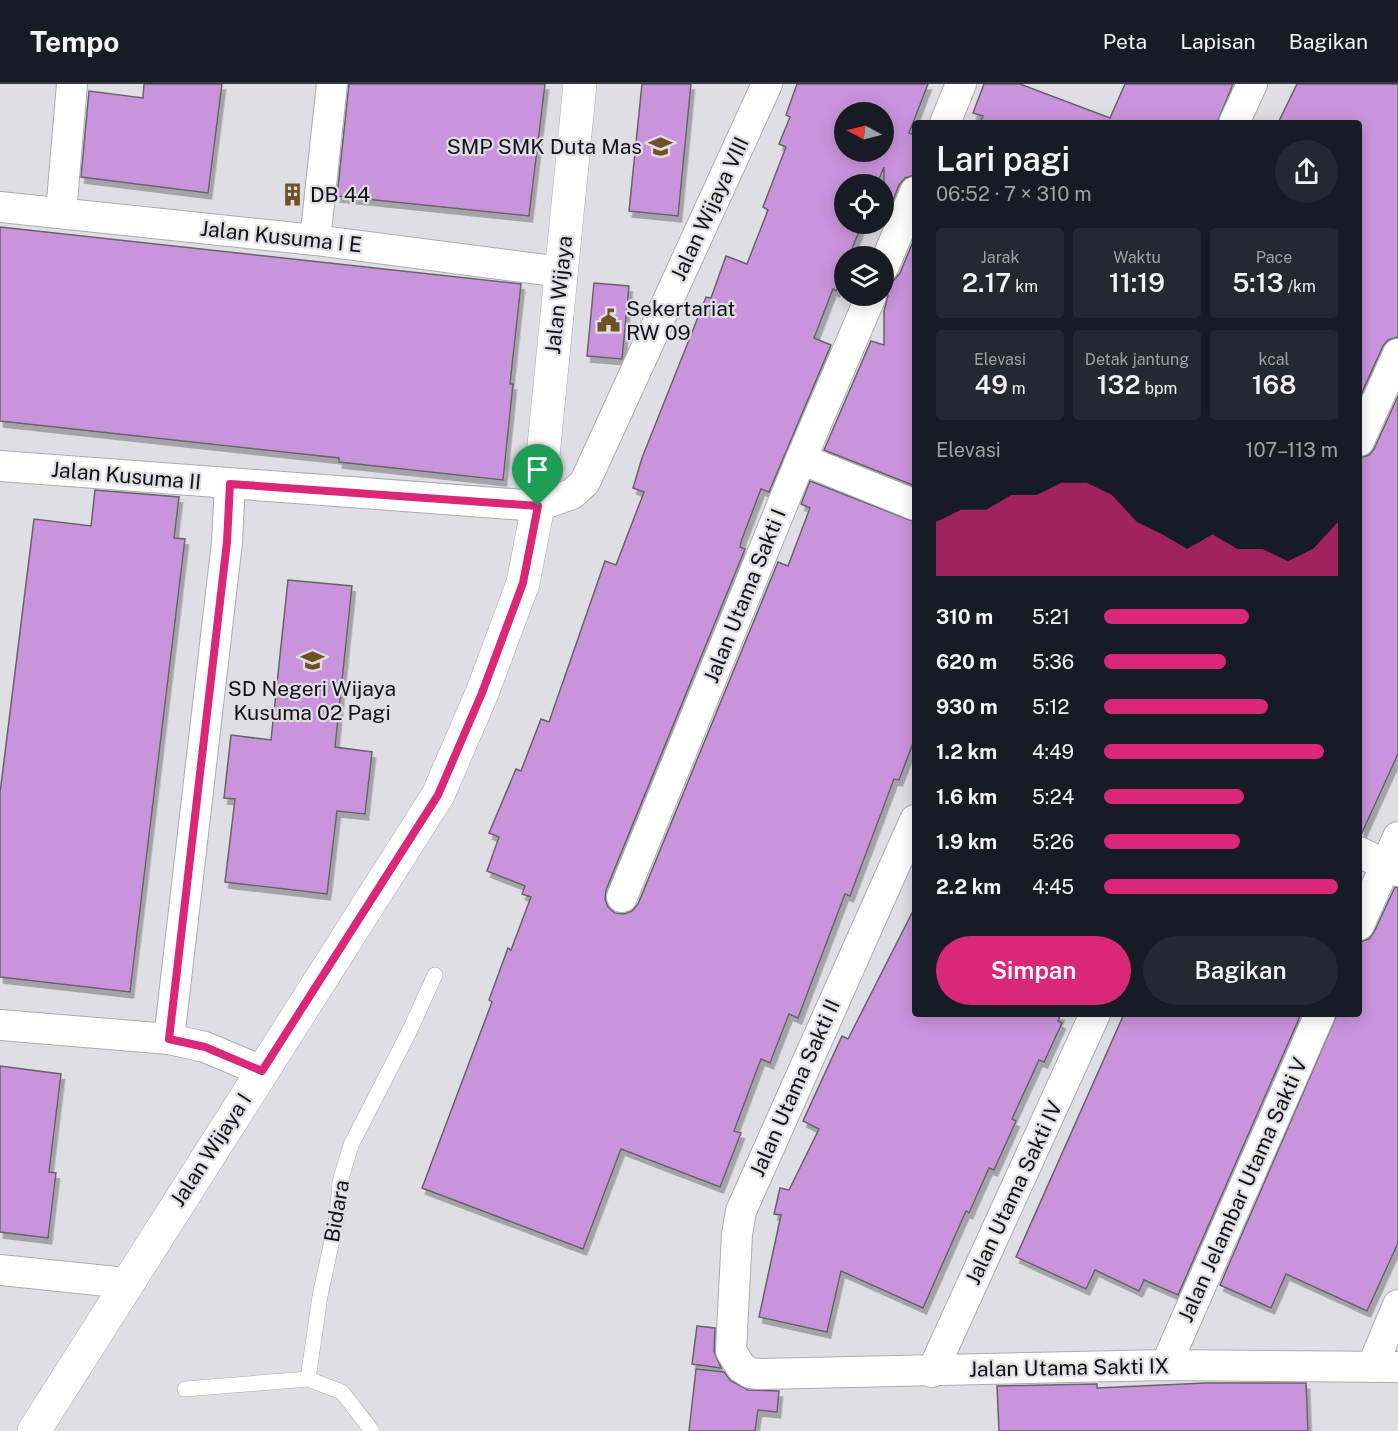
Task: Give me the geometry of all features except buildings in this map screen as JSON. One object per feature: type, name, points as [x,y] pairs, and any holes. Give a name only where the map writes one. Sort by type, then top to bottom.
[{"type":"street","points":[[61,213],[72,84]]},
{"type":"street","points":[[315,240],[332,84]]},
{"type":"street","name":"Jalan Wijaya","points":[[538,506],[580,84]]},
{"type":"street","name":"Jalan Wijaya VIII","points":[[538,506],[572,494],[585,482],[767,84]]},
{"type":"street","points":[[946,120],[961,84]]},
{"type":"street","points":[[1234,120],[1252,84]]},
{"type":"street","points":[[892,246],[912,199]]},
{"type":"street","name":"Jalan Kusuma I E","points":[[0,207],[315,240],[561,272]]},
{"type":"street","name":"Jalan Utama Sakti I","points":[[622,897],[801,459],[867,306]]},
{"type":"street","points":[[1362,434],[1398,354]]},
{"type":"street","points":[[801,459],[912,504]]},
{"type":"street","name":"Jalan Kusuma II","points":[[0,466],[538,506]]},
{"type":"street","points":[[169,1039],[227,542],[230,484]]},
{"type":"street","name":"Jalan Wijaya I","points":[[34,1431],[438,795],[482,693],[523,583],[538,506]]},
{"type":"street","name":"Jalan Utama Sakti II","points":[[741,1367],[730,1351],[737,1234],[741,1211],[912,827]]},
{"type":"street","points":[[1362,917],[1381,863],[1398,837]]},
{"type":"street","name":"Jalan Utama Sakti IV","points":[[932,1372],[1094,1017]]},
{"type":"street","name":"Jalan Jelambar Utama Sakti V","points":[[1166,1365],[1319,1017]]},
{"type":"street","points":[[0,1025],[169,1039],[205,1047],[262,1071]]},
{"type":"street","points":[[0,1270],[126,1283]]},
{"type":"street","points":[[1385,1367],[1398,1305]]},
{"type":"street","name":"Jalan Utama Sakti IX","points":[[741,1367],[759,1374],[932,1372],[1166,1365],[1385,1367]]},
{"type":"lane","name":"Bidara","points":[[308,1379],[320,1296],[337,1217],[340,1182],[351,1145],[435,975]]},
{"type":"lane","points":[[185,1389],[308,1379],[342,1392],[372,1431]]},
{"type":"place","name":"SMP SMK Duta Mas","points":[[660,147]]},
{"type":"place","name":"DB 44","points":[[292,195]]},
{"type":"place","name":"Sekertariat RW 09","points":[[608,321]]},
{"type":"place","name":"SD Negeri Wijaya Kusuma 02 Pagi","points":[[312,661]]},
{"type":"route","points":[[230,484],[538,506],[523,583],[482,693],[438,795],[262,1071],[205,1047],[169,1039],[227,542],[230,484]]}]
